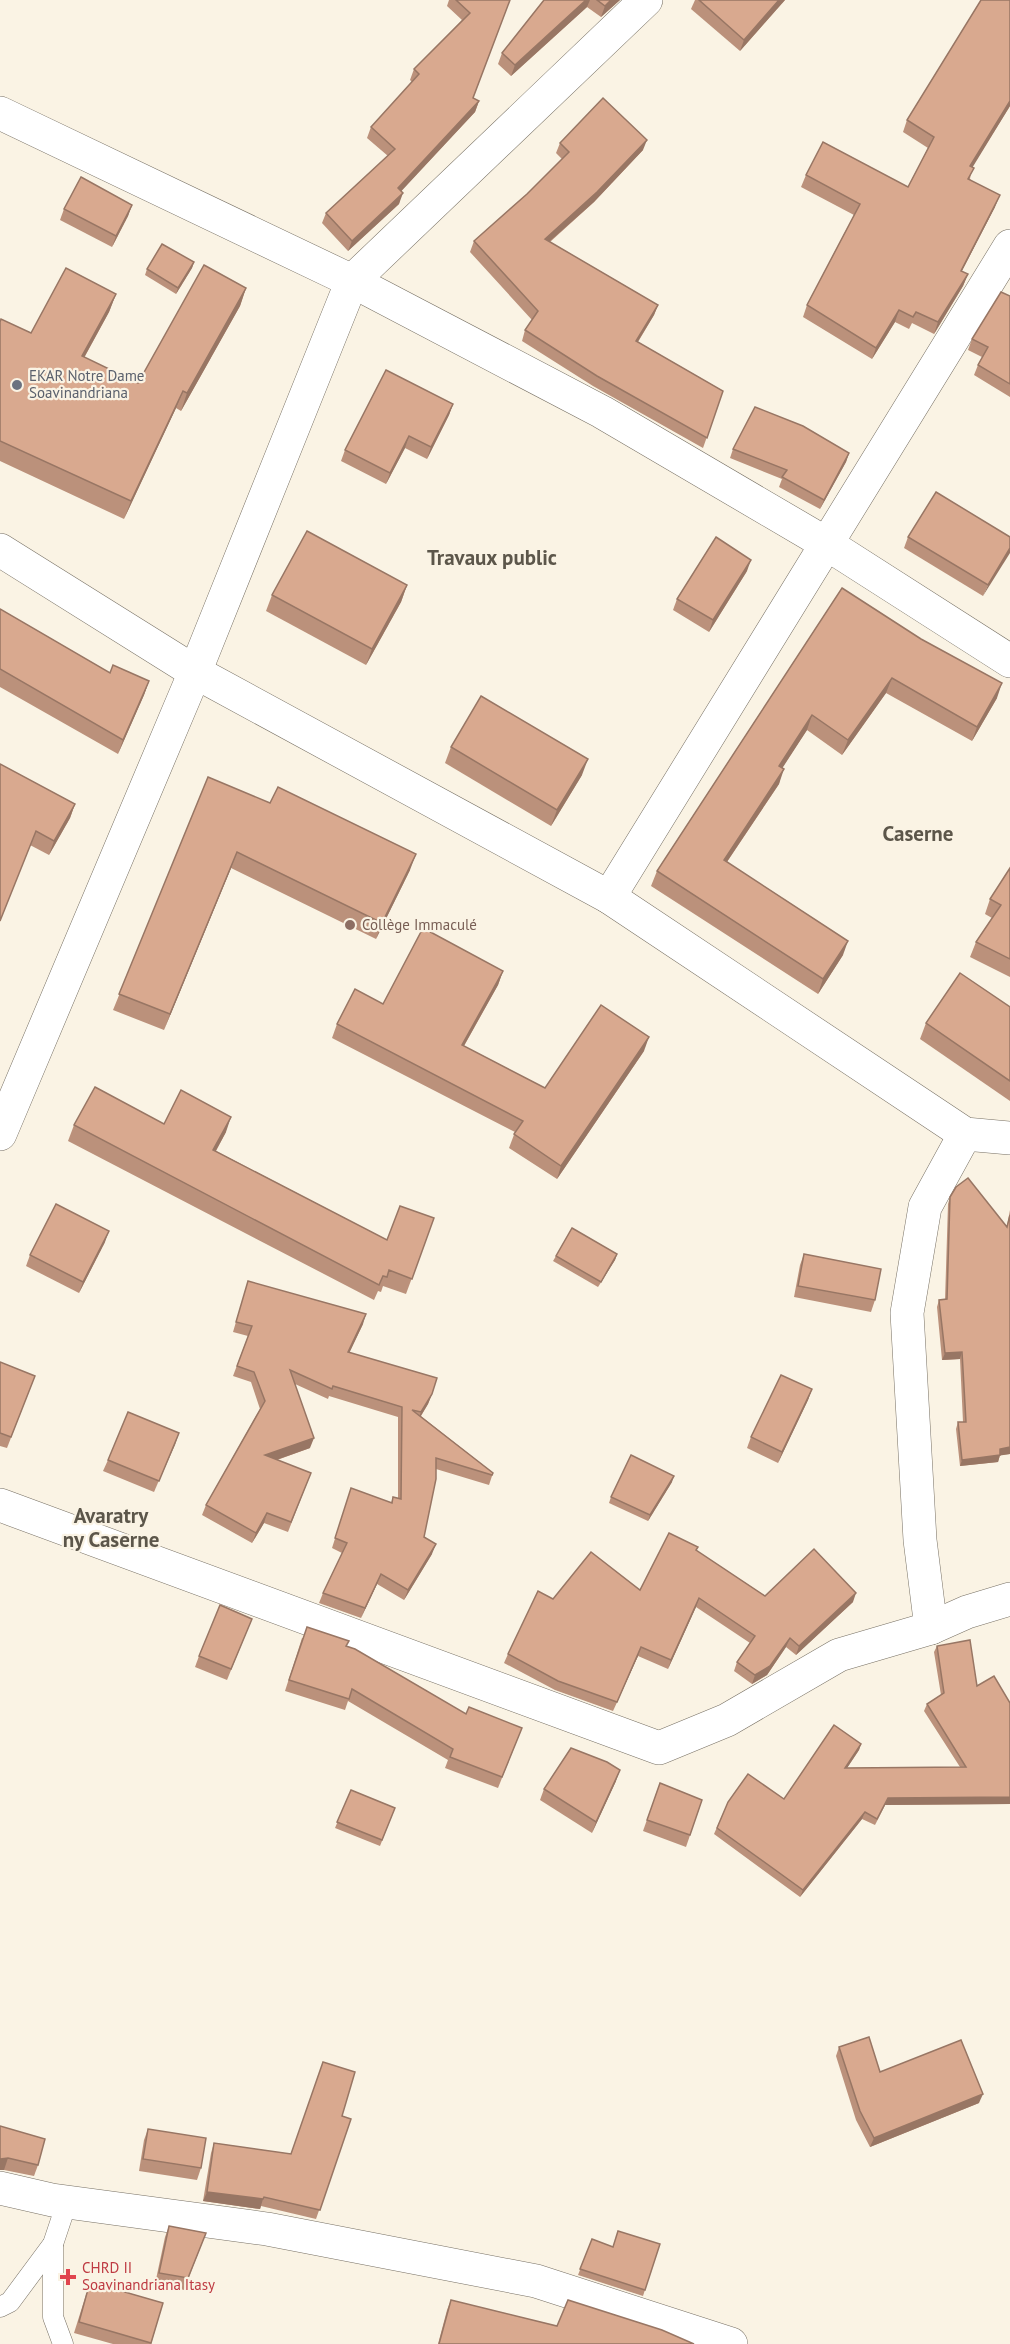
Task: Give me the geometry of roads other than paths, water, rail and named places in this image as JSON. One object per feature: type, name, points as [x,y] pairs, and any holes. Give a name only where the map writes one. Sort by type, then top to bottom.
[{"type":"street","points":[[0,1134],[195,672],[352,281],[646,0]]},
{"type":"street","points":[[0,113],[352,281],[602,412],[827,544],[1010,661]]},
{"type":"street","points":[[609,897],[1010,246]]},
{"type":"street","points":[[0,550],[195,672],[609,897],[965,1134],[1010,1138]]},
{"type":"street","points":[[931,1628],[920,1540],[907,1313],[925,1207],[965,1134]]},
{"type":"street","points":[[0,1505],[659,1748],[727,1720],[839,1655],[931,1628],[967,1612],[1010,1599]]},
{"type":"street","points":[[0,2188],[68,2202],[267,2229],[536,2281],[731,2344]]},
{"type":"lane","points":[[0,2307],[9,2302],[53,2244],[68,2202]]},
{"type":"lane","points":[[53,2244],[53,2317],[63,2344]]},
{"type":"place","name":"EKAR Notre Dame Soavinandriana","points":[[17,385]]},
{"type":"place","name":"Collège Immaculé","points":[[350,925]]},
{"type":"place","name":"CHRD II Soavinandriana Itasy","points":[[68,2277]]},
{"type":"district","name":"Travaux public","points":[[492,558]]},
{"type":"district","name":"Caserne","points":[[918,834]]},
{"type":"district","name":"Avaratry ny Caserne","points":[[111,1528]]}]
